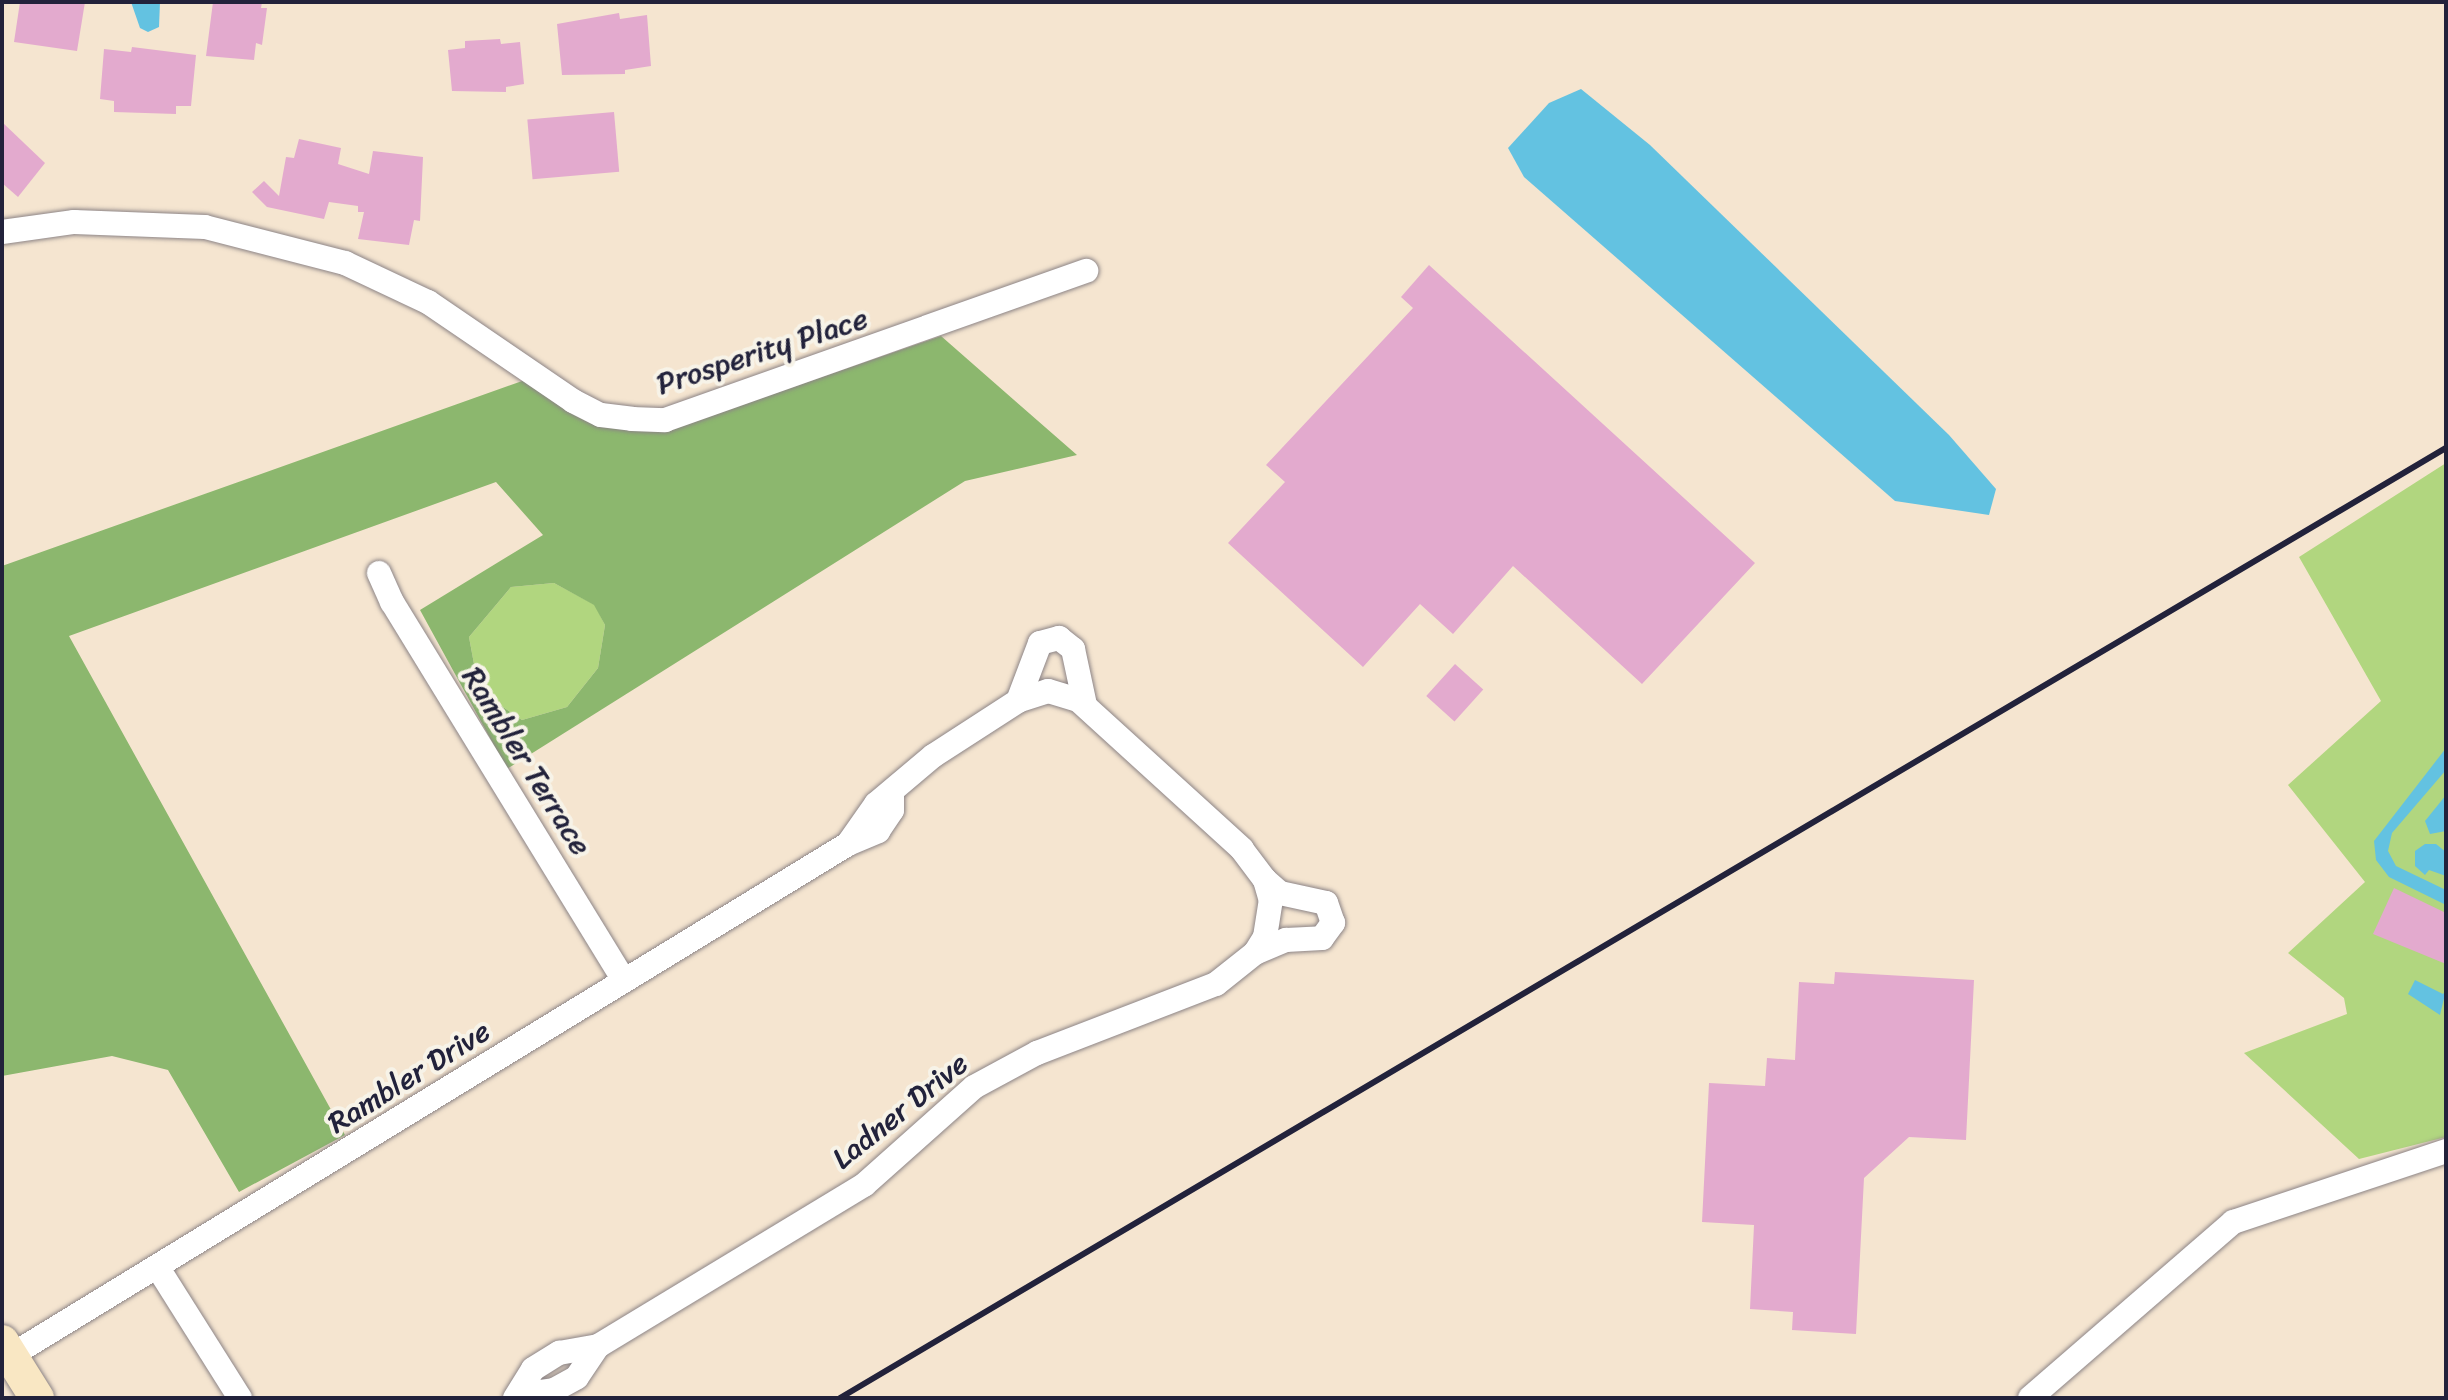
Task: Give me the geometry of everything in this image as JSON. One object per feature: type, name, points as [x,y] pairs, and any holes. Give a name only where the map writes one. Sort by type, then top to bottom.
[{"type":"street","name":"Prosperity Place","points":[[2,232],[74,222],[205,227],[279,243],[381,277],[497,347],[573,401],[601,415],[632,419],[665,420],[1086,271]]},
{"type":"street","name":"Rambler Terrace","points":[[379,573],[392,602],[624,981]]},
{"type":"street","points":[[1018,701],[1031,677],[1035,651],[1040,643],[1059,638],[1073,649],[1085,705]]},
{"type":"street","name":"Rambler Drive","points":[[5,1353],[158,1268],[848,844],[876,804],[892,796],[933,756],[1018,701],[1048,691],[1085,705]]},
{"type":"street","name":"Ladner Drive","points":[[517,1396],[533,1369],[559,1353],[598,1346],[864,1185],[974,1087],[1037,1053],[1216,984],[1255,953],[1286,940],[1322,938],[1333,923],[1326,903],[1280,893],[1265,880],[1242,849],[1085,705]]},
{"type":"street","name":"Ladner Drive","points":[[1255,953],[1271,918],[1265,880]]},
{"type":"street","points":[[2030,1398],[2233,1222],[2446,1151]]},
{"type":"street","points":[[158,1268],[240,1398]]},
{"type":"street","points":[[5,1353],[37,1398]]},
{"type":"green space","points":[[941,336],[1077,455],[965,481],[507,769],[420,610],[543,535],[496,482],[69,636],[345,1135],[239,1192],[168,1070],[112,1056],[2,1076],[2,566],[525,380],[668,430]],"holes":[[[554,583],[594,605],[605,625],[598,668],[567,707],[522,720],[494,701],[474,664],[469,637],[511,587]]]},
{"type":"green space","points":[[2446,463],[2446,1137],[2359,1159],[2244,1053],[2347,1014],[2344,998],[2288,953],[2365,882],[2288,785],[2381,701],[2299,557]]},
{"type":"green space","points":[[554,583],[595,605],[605,625],[598,668],[567,707],[522,720],[494,701],[474,664],[469,637],[511,587]]},
{"type":"water","points":[[131,2],[160,2],[159,27],[148,32],[140,28]]},
{"type":"water","points":[[1581,89],[1650,145],[1949,435],[1996,489],[1989,515],[1895,501],[1524,177],[1508,148],[1549,103]]},
{"type":"water","points":[[2446,748],[2446,770],[2392,833],[2388,851],[2396,866],[2446,890],[2446,905],[2389,877],[2376,860],[2374,841]]},
{"type":"water","points":[[2446,795],[2446,831],[2430,834],[2425,821]]},
{"type":"water","points":[[2425,844],[2436,844],[2446,852],[2446,876],[2429,870],[2425,875],[2415,866],[2415,851]]},
{"type":"water","points":[[2415,980],[2443,994],[2446,990],[2440,1015],[2408,994]]},
{"type":"building","points":[[20,2],[85,2],[77,51],[14,42]]},
{"type":"building","points":[[213,2],[262,2],[261,8],[267,8],[262,45],[256,43],[254,60],[206,56]]},
{"type":"building","points":[[619,13],[620,19],[647,15],[651,66],[625,70],[625,74],[562,75],[557,24]]},
{"type":"building","points":[[500,39],[501,44],[520,42],[524,84],[506,87],[506,92],[452,91],[448,50],[465,48],[465,41]]},
{"type":"building","points":[[132,47],[196,55],[191,106],[176,106],[176,114],[114,112],[114,101],[100,99],[104,49],[131,52]]},
{"type":"building","points":[[614,112],[619,172],[533,179],[527,120]]},
{"type":"building","points":[[2,122],[45,163],[18,197],[2,183]]},
{"type":"building","points":[[299,139],[341,148],[338,164],[369,174],[373,151],[423,157],[420,221],[414,220],[409,245],[358,239],[364,212],[358,212],[358,206],[329,202],[324,219],[267,207],[252,192],[264,181],[279,196],[286,157],[294,158]]},
{"type":"building","points":[[1429,265],[1755,563],[1642,684],[1513,566],[1453,634],[1420,604],[1363,667],[1228,543],[1285,482],[1266,465],[1413,308],[1401,297]]},
{"type":"building","points":[[1455,664],[1483,689],[1454,721],[1426,696]]},
{"type":"building","points":[[2394,888],[2446,913],[2446,964],[2373,934]]},
{"type":"building","points":[[1835,972],[1974,980],[1966,1140],[1909,1137],[1864,1178],[1856,1334],[1792,1330],[1793,1312],[1750,1309],[1754,1225],[1702,1222],[1709,1083],[1765,1086],[1767,1058],[1795,1060],[1799,982],[1834,984]]},
{"type":"railway","points":[[840,1398],[2446,448]]}]
